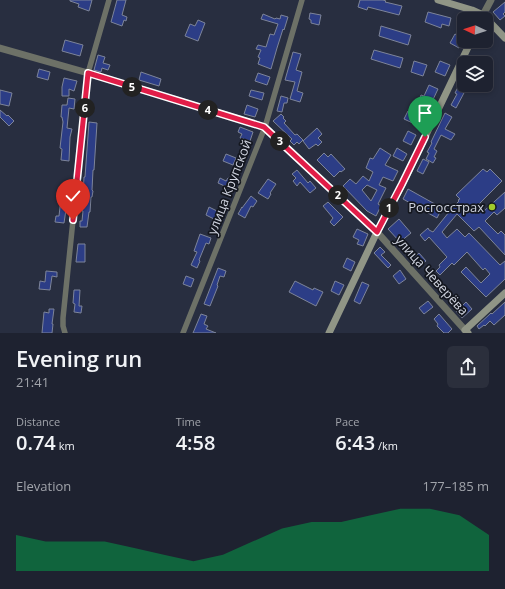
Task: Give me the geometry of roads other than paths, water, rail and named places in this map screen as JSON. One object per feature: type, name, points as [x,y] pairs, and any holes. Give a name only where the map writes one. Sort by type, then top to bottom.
[{"type":"main road","points":[[438,0],[475,12]]},
{"type":"main road","points":[[493,27],[505,38]]},
{"type":"main road","points":[[328,333],[468,48]]},
{"type":"main road","points":[[465,332],[505,293]]},
{"type":"street","points":[[65,333],[63,318],[88,73],[109,0]]},
{"type":"street","name":"улица Крупской","points":[[183,333],[264,127],[302,0]]},
{"type":"street","points":[[485,12],[491,0]]},
{"type":"street","name":"улица Чеверёва","points":[[0,48],[88,73],[264,127],[377,232],[465,332]]},
{"type":"place","name":"Росгосстрах","points":[[492,207]]}]
